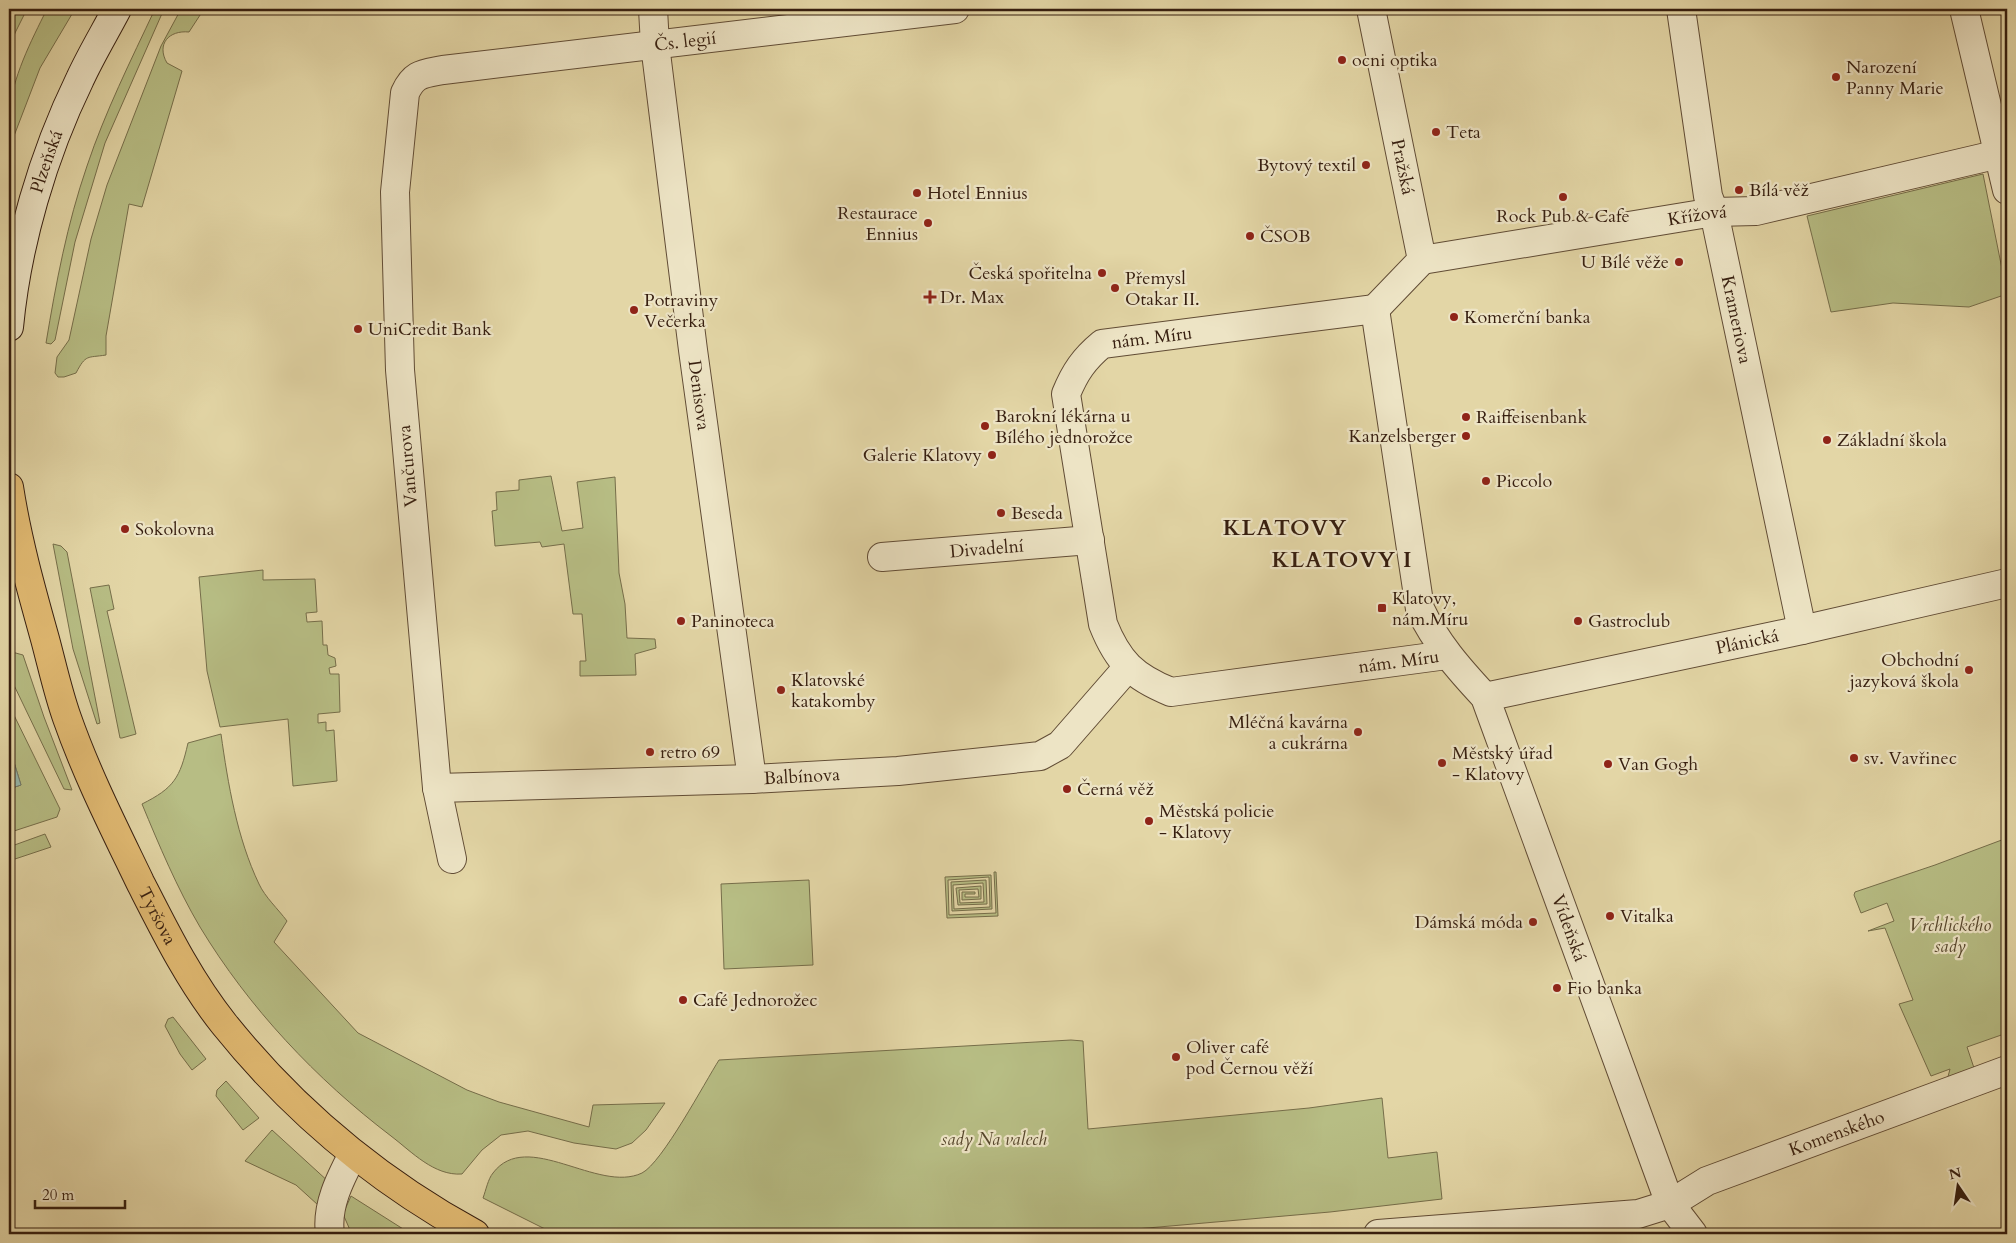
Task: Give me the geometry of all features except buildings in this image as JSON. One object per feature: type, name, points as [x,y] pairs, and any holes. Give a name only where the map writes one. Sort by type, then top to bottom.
[{"type":"main road","name":"Tyršova","points":[[9,487],[26,568],[66,717],[112,824],[178,957],[223,1022],[260,1066],[304,1111],[353,1154],[419,1201],[475,1234]]},
{"type":"street","name":"Plzeňská","points":[[9,326],[21,252],[37,191],[56,136],[80,80],[117,9]]},
{"type":"street","name":"Denisova","points":[[653,9],[655,44],[693,350],[752,779]]},
{"type":"street","name":"Čs. legií","points":[[417,75],[443,70],[943,9]]},
{"type":"street","name":"Pražská","points":[[1371,9],[1422,260]]},
{"type":"street","name":"Krameriova","points":[[1681,9],[1708,196],[1714,212],[1802,630]]},
{"type":"street","points":[[1964,9],[2007,190]]},
{"type":"street","name":"Vančurova","points":[[417,75],[404,93],[395,192],[399,362],[437,788],[452,859]]},
{"type":"street","name":"Křížová","points":[[1422,260],[1714,212],[1756,211],[1999,154]]},
{"type":"street","points":[[1375,309],[1422,260]]},
{"type":"street","name":"nám. Míru","points":[[1375,309],[1420,609],[1431,633],[1447,655],[1171,692],[1147,682],[1128,667],[1112,647],[1104,624],[1066,394],[1076,370],[1088,355],[1102,344],[1375,309]]},
{"type":"street","name":"Divadelní","points":[[882,557],[1090,540]]},
{"type":"street","name":"Plánická","points":[[1485,697],[1802,630],[2007,583]]},
{"type":"street","name":"Vídeňská","points":[[1447,655],[1485,697],[1670,1204],[1693,1234]]},
{"type":"street","name":"Balbínova","points":[[437,788],[752,779],[898,771],[1040,756],[1060,745],[1128,667]]},
{"type":"street","name":"Komenského","points":[[1378,1234],[1629,1215],[1670,1204],[1707,1182],[2007,1070]]},
{"type":"street","points":[[330,1234],[328,1217],[338,1183],[353,1154]]},
{"type":"green space","points":[[9,9],[27,9],[15,33],[9,53]]},
{"type":"green space","points":[[47,9],[75,9],[40,68],[9,149],[9,114],[14,87],[23,60]]},
{"type":"green space","points":[[155,9],[164,9],[105,143],[75,242],[55,340],[51,344],[46,343],[63,254],[87,166],[110,106]]},
{"type":"green space","points":[[181,9],[204,9],[189,32],[176,33],[170,36],[164,44],[163,50],[167,63],[182,71],[142,207],[129,204],[106,336],[106,355],[88,358],[82,363],[76,373],[58,377],[55,373],[57,357],[69,340],[91,239],[107,185],[161,46]]},
{"type":"green space","points":[[1983,174],[2007,294],[1969,307],[1893,303],[1831,312],[1807,216]]},
{"type":"green space","points":[[551,476],[562,531],[583,528],[577,482],[615,477],[619,573],[625,604],[627,638],[655,639],[656,648],[635,654],[636,675],[580,676],[580,661],[586,661],[582,614],[573,614],[564,544],[542,547],[540,542],[495,546],[492,511],[497,510],[496,492],[519,490],[519,480]]},
{"type":"green space","points":[[53,544],[61,546],[67,552],[100,723],[97,724],[73,649]]},
{"type":"green space","points":[[263,570],[263,580],[315,579],[317,612],[306,613],[307,622],[322,621],[323,645],[327,645],[328,655],[335,658],[336,666],[329,668],[330,674],[339,674],[340,712],[318,714],[318,723],[326,722],[326,731],[334,730],[337,781],[293,786],[288,719],[220,727],[207,671],[199,577]]},
{"type":"green space","points":[[109,585],[114,609],[107,611],[136,734],[122,738],[120,738],[90,588]]},
{"type":"green space","points":[[9,653],[23,655],[72,790],[64,789],[11,679],[9,673]]},
{"type":"green space","points":[[9,705],[60,809],[57,817],[14,831],[9,828],[9,789],[21,785],[9,746]]},
{"type":"green space","points":[[221,734],[230,791],[239,830],[251,866],[262,889],[287,921],[274,942],[358,1033],[467,1090],[499,1102],[589,1127],[593,1105],[665,1103],[646,1130],[632,1143],[616,1149],[574,1143],[528,1131],[501,1135],[482,1150],[462,1174],[452,1174],[433,1167],[415,1156],[336,1091],[262,1014],[219,957],[184,897],[142,804],[162,793],[174,781],[182,765],[188,743]]},
{"type":"green space","points":[[45,834],[51,847],[9,861],[9,847]]},
{"type":"green space","name":"Vrchlického sady","points":[[2007,838],[2007,1033],[1967,1047],[1978,1080],[1944,1092],[1950,1069],[1931,1076],[1899,1004],[1913,1000],[1885,928],[1868,931],[1894,921],[1887,903],[1861,913],[1854,895],[1855,892]]},
{"type":"green space","points":[[994,872],[996,872],[998,916],[947,918],[945,877],[991,875],[992,909],[952,911],[951,882],[986,880],[987,904],[958,905],[956,888],[981,886],[981,899],[962,900],[962,892],[975,892],[975,894],[965,894],[965,897],[979,897],[978,889],[959,890],[960,903],[984,902],[983,883],[953,885],[954,909],[990,907],[989,877],[948,880],[949,915],[996,913]]},
{"type":"green space","points":[[809,880],[813,965],[724,969],[721,884]]},
{"type":"green space","points":[[173,1017],[206,1059],[192,1070],[180,1054],[165,1026],[168,1019]]},
{"type":"green space","name":"sady Na valech","points":[[1071,1040],[1083,1041],[1088,1129],[1309,1108],[1382,1098],[1388,1158],[1437,1152],[1442,1199],[1330,1212],[1079,1234],[555,1234],[483,1198],[488,1181],[493,1173],[507,1161],[524,1157],[543,1159],[605,1176],[624,1177],[642,1173],[650,1166],[671,1139],[719,1060]]},
{"type":"green space","points":[[226,1081],[259,1118],[243,1130],[216,1096],[217,1090]]},
{"type":"green space","points":[[272,1130],[330,1183],[318,1205],[296,1185],[245,1161]]},
{"type":"green space","points":[[351,1196],[411,1234],[355,1234],[350,1230],[343,1214]]},
{"type":"water","points":[[9,746],[21,785],[9,789]]},
{"type":"place","name":"ocni optika","points":[[1342,60]]},
{"type":"place","name":"Narození Panny Marie","points":[[1836,77]]},
{"type":"place","name":"Teta","points":[[1436,132]]},
{"type":"place","name":"Bytový textil","points":[[1366,165]]},
{"type":"place","name":"Bílá věž","points":[[1739,190]]},
{"type":"place","name":"Hotel Ennius","points":[[917,193]]},
{"type":"place","name":"Rock Pub & Cafe","points":[[1563,197]]},
{"type":"place","name":"Restaurace Ennius","points":[[928,223]]},
{"type":"place","name":"ČSOB","points":[[1250,236]]},
{"type":"place","name":"U Bílé věže","points":[[1679,262]]},
{"type":"place","name":"Česká spořitelna","points":[[1102,273]]},
{"type":"place","name":"Přemysl Otakar II.","points":[[1115,288]]},
{"type":"place","name":"Dr. Max","points":[[930,297]]},
{"type":"place","name":"Potraviny Večerka","points":[[634,310]]},
{"type":"place","name":"Komerční banka","points":[[1454,317]]},
{"type":"place","name":"UniCredit Bank","points":[[358,329]]},
{"type":"place","name":"Raiffeisenbank","points":[[1466,417]]},
{"type":"place","name":"Barokní lékárna u Bílého jednorožce","points":[[985,426]]},
{"type":"place","name":"Kanzelsberger","points":[[1466,436]]},
{"type":"place","name":"Základní škola","points":[[1827,440]]},
{"type":"place","name":"Galerie Klatovy","points":[[992,455]]},
{"type":"place","name":"Piccolo","points":[[1486,481]]},
{"type":"place","name":"Beseda","points":[[1001,513]]},
{"type":"place","name":"Sokolovna","points":[[125,529]]},
{"type":"place","name":"Klatovy, nám.Míru","points":[[1382,608]]},
{"type":"place","name":"Paninoteca","points":[[681,621]]},
{"type":"place","name":"Gastroclub","points":[[1578,621]]},
{"type":"place","name":"Obchodní jazyková škola","points":[[1969,670]]},
{"type":"place","name":"Klatovské katakomby","points":[[781,690]]},
{"type":"place","name":"Mléčná kavárna a cukrárna","points":[[1358,732]]},
{"type":"place","name":"retro 69","points":[[650,752]]},
{"type":"place","name":"sv. Vavřinec","points":[[1854,758]]},
{"type":"place","name":"Městský úřad - Klatovy","points":[[1442,763]]},
{"type":"place","name":"Van Gogh","points":[[1608,764]]},
{"type":"place","name":"Černá věž","points":[[1067,789]]},
{"type":"place","name":"Městská policie - Klatovy","points":[[1149,821]]},
{"type":"place","name":"Vitalka","points":[[1610,916]]},
{"type":"place","name":"Dámská móda","points":[[1533,922]]},
{"type":"place","name":"Fio banka","points":[[1557,988]]},
{"type":"place","name":"Café Jednorožec","points":[[683,1000]]},
{"type":"place","name":"Oliver café pod Černou věží","points":[[1176,1057]]},
{"type":"district","name":"KLATOVY","points":[[1285,528]]},
{"type":"district","name":"KLATOVY I","points":[[1342,560]]}]
